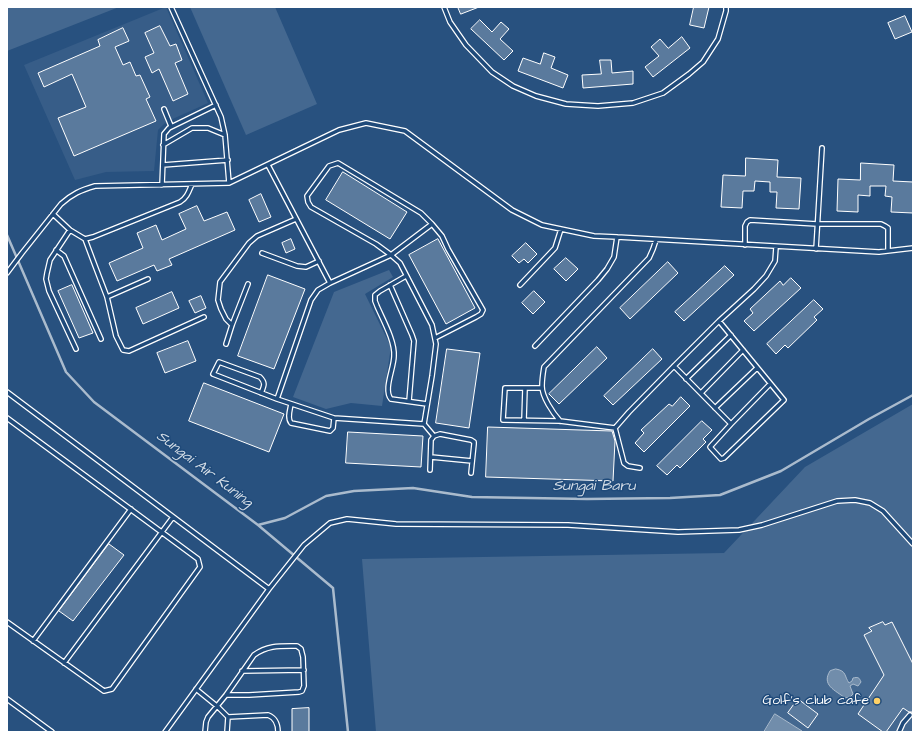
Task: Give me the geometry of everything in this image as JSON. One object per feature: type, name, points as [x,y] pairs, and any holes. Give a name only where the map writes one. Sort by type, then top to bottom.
[{"type":"lane","points":[[171,7],[221,118],[225,135],[230,183]]},
{"type":"lane","points":[[444,7],[450,22],[466,45],[492,72],[513,86],[536,96],[566,104],[598,106],[633,103],[663,93],[689,74],[703,62],[718,39],[726,7]]},
{"type":"lane","points":[[162,184],[164,134],[171,126],[216,106]]},
{"type":"lane","points":[[164,109],[171,126]]},
{"type":"lane","points":[[7,273],[61,204],[68,197],[80,190],[95,186],[230,183],[339,130],[366,123],[405,131],[512,210],[542,225],[594,236],[656,240],[879,252],[913,248]]},
{"type":"lane","points":[[163,146],[192,128],[208,128],[225,135]]},
{"type":"lane","points":[[816,249],[822,148]]},
{"type":"lane","points":[[162,165],[228,160]]},
{"type":"lane","points":[[424,424],[436,344],[432,325],[400,263],[376,244],[311,208],[307,196],[330,166],[338,163],[421,213],[442,236],[483,310],[481,314],[476,317],[435,338]]},
{"type":"lane","points":[[268,165],[330,283]]},
{"type":"lane","points":[[85,239],[184,200],[192,184]]},
{"type":"lane","points":[[53,214],[70,230],[85,239],[107,297],[116,336],[123,350],[129,351],[204,317]]},
{"type":"lane","points":[[232,325],[226,319],[218,300],[220,282],[253,239],[296,219]]},
{"type":"lane","points":[[745,245],[745,226],[750,220],[818,224],[881,224],[888,228],[888,251]]},
{"type":"lane","points":[[277,399],[311,300],[318,290],[391,255],[432,224]]},
{"type":"lane","points":[[520,285],[555,248],[561,229]]},
{"type":"lane","points":[[70,230],[50,260],[46,279],[49,291],[76,350]]},
{"type":"lane","points":[[535,346],[607,269],[614,257],[617,237]]},
{"type":"lane","points":[[560,421],[553,413],[547,402],[542,388],[544,367],[649,258],[656,240]]},
{"type":"lane","points":[[615,428],[674,366],[766,276],[775,261],[776,247]]},
{"type":"lane","points":[[56,250],[64,256],[101,339]]},
{"type":"lane","points":[[262,253],[297,266],[306,267],[319,261]]},
{"type":"lane","points":[[406,276],[375,295],[375,300],[393,342],[394,358],[388,389],[389,396],[391,399],[427,404]]},
{"type":"lane","points":[[107,297],[148,279]]},
{"type":"lane","points":[[226,344],[248,284]]},
{"type":"lane","points":[[390,285],[414,341],[409,401]]},
{"type":"lane","points":[[719,321],[784,400],[724,458],[721,459],[710,447],[770,384]]},
{"type":"lane","points":[[686,379],[730,335]]},
{"type":"lane","points":[[701,393],[743,350]]},
{"type":"lane","points":[[261,393],[264,386],[260,377],[219,362],[213,374],[261,393],[291,404],[334,418],[424,424],[434,436]]},
{"type":"lane","points":[[674,366],[731,424]]},
{"type":"lane","points":[[715,408],[757,368]]},
{"type":"lane","points":[[542,388],[505,388],[503,420],[560,421],[615,428]]},
{"type":"lane","points":[[524,420],[525,388]]},
{"type":"lane","points":[[7,392],[269,589]]},
{"type":"lane","points":[[291,404],[289,417],[289,421],[291,423],[330,431],[334,418]]},
{"type":"lane","points":[[7,418],[198,559],[200,567],[112,689],[104,691],[7,622]]},
{"type":"lane","points":[[615,428],[624,463],[628,466],[640,468]]},
{"type":"lane","points":[[434,436],[440,434],[471,440],[474,442],[471,474]]},
{"type":"lane","points":[[430,470],[432,440],[434,436]]},
{"type":"lane","points":[[431,457],[472,461]]},
{"type":"lane","points":[[165,732],[269,589],[304,545],[330,523],[347,519],[396,524],[568,525],[678,532],[745,529],[837,502],[855,500],[870,503],[883,511],[913,544]]},
{"type":"lane","points":[[33,641],[131,509]]},
{"type":"lane","points":[[64,663],[173,517]]},
{"type":"lane","points":[[205,732],[205,725],[208,717],[218,707],[226,695],[242,671],[254,655],[260,650],[275,646],[297,646],[301,650],[304,670],[304,686],[302,691],[249,695],[226,695]]},
{"type":"lane","points":[[242,671],[304,670]]},
{"type":"lane","points":[[196,689],[228,717],[268,715],[274,718],[278,732]]},
{"type":"lane","points":[[7,699],[52,732]]},
{"type":"lane","points":[[898,732],[910,715]]},
{"type":"lane","points":[[227,732],[228,717]]},
{"type":"shaded area","points":[[7,7],[119,7],[7,51]]},
{"type":"shaded area","points":[[166,7],[208,103],[166,122],[158,130],[154,171],[106,172],[75,180],[24,65]]},
{"type":"shaded area","points":[[190,7],[275,7],[317,104],[246,135]]},
{"type":"shaded area","points":[[389,270],[393,277],[365,294],[391,347],[382,406],[351,403],[326,409],[293,397],[334,292]]},
{"type":"shaded area","points":[[913,404],[913,732],[376,732],[362,559],[724,553],[805,467]]},
{"type":"shaded area","points":[[836,669],[844,672],[849,683],[853,678],[858,678],[861,682],[858,686],[853,684],[850,686],[853,694],[850,697],[845,698],[833,690],[828,684],[827,680],[830,671]]},
{"type":"shaded area","points":[[775,714],[802,731],[764,732]]},
{"type":"building","points":[[458,7],[479,7],[461,14]]},
{"type":"building","points":[[694,7],[709,7],[704,28],[690,25]]},
{"type":"building","points":[[905,16],[912,32],[895,39],[888,23]]},
{"type":"building","points":[[480,20],[492,32],[501,22],[509,29],[500,39],[513,51],[504,60],[471,29]]},
{"type":"building","points":[[160,26],[170,46],[176,44],[182,60],[175,63],[188,94],[173,101],[159,69],[152,73],[145,57],[154,53],[145,33]]},
{"type":"building","points":[[123,28],[129,41],[115,47],[123,65],[130,62],[136,76],[140,75],[150,97],[146,99],[156,121],[74,156],[58,118],[86,107],[72,74],[44,87],[38,73],[100,46],[98,40]]},
{"type":"building","points":[[682,37],[690,48],[653,77],[645,67],[659,56],[651,47],[660,39],[668,48]]},
{"type":"building","points":[[544,53],[555,57],[551,68],[568,75],[563,88],[518,71],[523,58],[540,64]]},
{"type":"building","points":[[600,60],[611,60],[612,73],[633,71],[633,84],[583,88],[582,75],[601,74]]},
{"type":"building","points":[[746,158],[778,160],[777,177],[801,178],[799,209],[776,208],[777,192],[770,192],[770,182],[755,181],[754,191],[743,191],[742,208],[721,207],[723,175],[745,176]]},
{"type":"building","points":[[861,163],[894,165],[893,181],[913,182],[913,213],[891,212],[892,197],[885,196],[886,186],[870,186],[870,196],[858,195],[858,212],[837,211],[838,179],[860,180]]},
{"type":"building","points":[[343,172],[407,212],[390,239],[326,200]]},
{"type":"building","points":[[261,194],[271,217],[259,222],[249,200]]},
{"type":"building","points":[[197,206],[204,221],[227,212],[235,230],[169,259],[172,265],[157,271],[154,265],[117,281],[109,263],[143,248],[137,233],[156,225],[162,240],[186,229],[179,214]]},
{"type":"building","points":[[291,239],[295,249],[286,253],[282,243]]},
{"type":"building","points":[[438,239],[475,308],[446,324],[409,255]]},
{"type":"building","points":[[526,243],[537,254],[528,263],[524,259],[519,263],[512,256]]},
{"type":"building","points":[[566,258],[578,269],[566,281],[554,269]]},
{"type":"building","points":[[668,262],[678,273],[630,319],[620,308]]},
{"type":"building","points":[[725,266],[734,275],[684,321],[675,312]]},
{"type":"building","points":[[268,275],[305,289],[274,369],[238,356]]},
{"type":"building","points":[[791,278],[801,288],[754,331],[744,321],[753,313],[750,309],[780,281],[783,285]]},
{"type":"building","points":[[72,285],[93,333],[79,338],[58,291]]},
{"type":"building","points":[[534,291],[545,302],[533,314],[522,303]]},
{"type":"building","points":[[172,292],[179,308],[143,324],[136,308]]},
{"type":"building","points":[[201,296],[206,308],[195,313],[189,301]]},
{"type":"building","points":[[814,300],[823,309],[814,317],[817,320],[788,348],[785,345],[776,354],[767,344]]},
{"type":"building","points":[[188,341],[196,361],[165,373],[157,353]]},
{"type":"building","points":[[597,347],[607,358],[559,404],[549,394]]},
{"type":"building","points":[[447,349],[480,353],[469,428],[436,423]]},
{"type":"building","points":[[653,349],[662,359],[613,405],[604,396]]},
{"type":"building","points":[[204,383],[284,414],[269,452],[189,421]]},
{"type":"building","points":[[681,397],[690,406],[644,452],[635,443],[644,433],[641,430],[669,404],[672,406]]},
{"type":"building","points":[[702,421],[712,430],[703,439],[706,442],[680,468],[677,465],[667,475],[657,466]]},
{"type":"building","points":[[488,427],[612,431],[615,441],[613,481],[486,477]]},
{"type":"building","points":[[348,432],[423,436],[421,467],[346,463]]},
{"type":"building","points":[[109,544],[124,555],[73,621],[59,611]]},
{"type":"building","points":[[883,622],[885,625],[892,622],[913,664],[913,714],[912,712],[909,712],[903,708],[886,732],[883,732],[858,714],[884,675],[864,635],[872,631],[869,628]]},
{"type":"building","points":[[798,699],[818,714],[808,728],[788,713]]},
{"type":"building","points":[[309,708],[309,732],[292,732],[292,709]]},
{"type":"waterway","name":"Sungai Air Kuning","points":[[7,235],[66,372],[94,402],[258,525],[333,588],[348,732]]},
{"type":"waterway","name":"Sungai Baru","points":[[258,525],[285,518],[326,496],[354,491],[413,488],[472,497],[587,499],[670,498],[720,495],[781,471],[913,395]]},
{"type":"place","name":"Golf's club cafe","points":[[877,701]]}]
